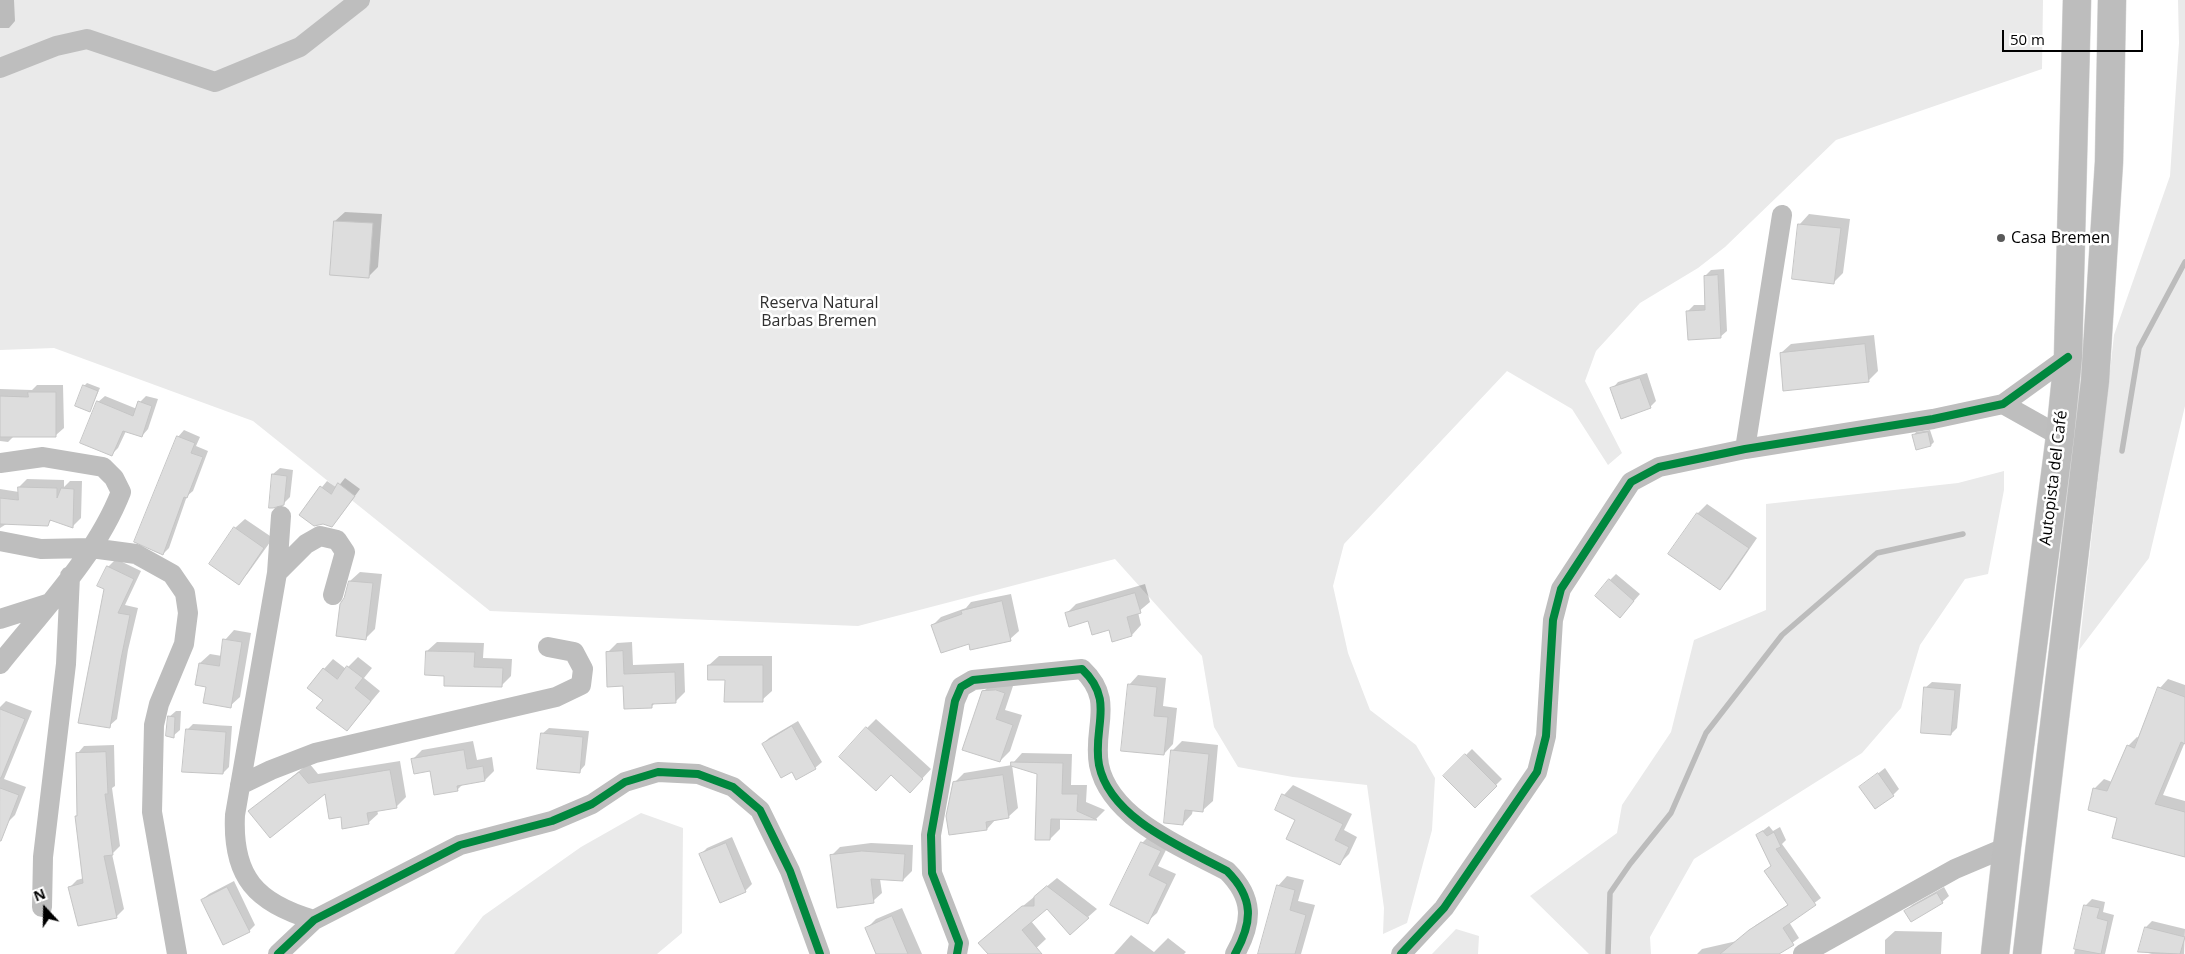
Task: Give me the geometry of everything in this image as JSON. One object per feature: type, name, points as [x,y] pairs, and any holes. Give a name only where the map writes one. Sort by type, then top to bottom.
[{"type":"highway","name":"Autopista del Café","points":[[1995,954],[2060,436],[2068,357],[2077,0]]},
{"type":"highway","name":"Autopista del Café","points":[[2027,954],[2095,381],[2109,162],[2112,0]]},
{"type":"street","points":[[0,68],[56,46],[87,39],[216,82],[300,46],[360,0]]},
{"type":"street","points":[[1744,449],[1782,215]]},
{"type":"street","points":[[1400,954],[1444,908],[1537,772],[1546,736],[1553,620],[1561,589],[1631,482],[1659,467],[1744,449],[1933,419],[2003,404],[2068,357]]},
{"type":"street","points":[[2003,404],[2060,436]]},
{"type":"street","points":[[0,463],[43,457],[103,467],[114,478],[121,492],[114,510],[91,548],[0,664]]},
{"type":"street","points":[[281,516],[277,574],[235,815],[234,841],[240,865],[251,885],[267,900],[288,912],[314,920]]},
{"type":"street","points":[[277,574],[291,556],[320,536],[337,540],[345,552],[334,595]]},
{"type":"street","points":[[0,541],[41,549],[91,548],[136,554],[172,574],[185,593],[188,613],[184,644],[159,704],[154,725],[152,812],[177,954]]},
{"type":"street","points":[[42,907],[44,857],[66,664],[70,576]]},
{"type":"street","points":[[0,619],[47,604]]},
{"type":"street","points":[[240,786],[271,770],[315,753],[556,697],[581,684],[583,669],[574,652],[548,647]]},
{"type":"street","points":[[957,954],[959,943],[932,873],[931,835],[955,701],[961,686],[973,680],[1082,669],[1095,680],[1101,699],[1099,765],[1107,786],[1135,819],[1227,871],[1239,883],[1247,902],[1249,923],[1235,954]]},
{"type":"street","points":[[278,954],[314,920],[460,845],[552,821],[592,804],[625,782],[658,772],[698,774],[733,788],[760,810],[790,871],[820,954]]},
{"type":"street","points":[[1803,954],[1956,868],[2007,847]]},
{"type":"green space","name":"Reserva Natural Barbas Bremen","points":[[0,0],[2043,0],[2042,69],[1836,140],[1725,247],[1698,268],[1640,303],[1596,351],[1585,381],[1622,453],[1608,465],[1572,409],[1507,371],[1344,544],[1333,586],[1348,653],[1370,710],[1416,745],[1435,778],[1432,830],[1407,923],[1383,934],[1384,908],[1367,785],[1293,777],[1238,767],[1214,727],[1202,656],[1115,559],[858,626],[490,611],[253,421],[54,348],[0,350]]},
{"type":"green space","points":[[2178,0],[2185,0],[2185,406],[2149,558],[2079,650],[2114,335],[2170,176],[2179,43]]},
{"type":"green space","points":[[2004,471],[2004,490],[1988,574],[1965,579],[1920,645],[1901,708],[1862,753],[1694,859],[1650,937],[1651,954],[1589,954],[1530,896],[1617,833],[1622,805],[1671,732],[1694,640],[1766,610],[1766,504],[1958,483]]},
{"type":"green space","points":[[641,813],[683,828],[682,933],[657,954],[454,954],[483,916],[581,847]]},
{"type":"green space","points":[[1456,929],[1479,936],[1478,954],[1432,954]]},
{"type":"building","points":[[334,221],[373,223],[369,278],[330,275]]},
{"type":"building","points":[[1798,224],[1841,228],[1834,284],[1792,279]]},
{"type":"building","points":[[1718,275],[1721,338],[1688,340],[1686,311],[1705,310],[1704,276]]},
{"type":"building","points":[[1865,344],[1869,382],[1783,391],[1780,353]]},
{"type":"building","points":[[1640,378],[1651,408],[1621,419],[1610,388]]},
{"type":"building","points":[[83,385],[98,391],[90,412],[75,406]]},
{"type":"building","points":[[28,392],[56,392],[56,437],[0,437],[0,396],[28,397]]},
{"type":"building","points":[[97,401],[133,416],[138,401],[152,406],[142,437],[123,431],[112,456],[80,443]]},
{"type":"building","points":[[1928,432],[1931,446],[1916,450],[1912,435]]},
{"type":"building","points":[[177,436],[195,443],[191,453],[203,457],[187,498],[184,497],[163,555],[134,542]]},
{"type":"building","points":[[272,474],[287,476],[284,505],[269,508]]},
{"type":"building","points":[[338,483],[355,496],[332,527],[323,524],[314,526],[299,515],[320,486],[331,494]]},
{"type":"building","points":[[18,487],[57,488],[57,498],[61,488],[74,489],[73,528],[50,520],[48,526],[0,524],[0,498],[18,500]]},
{"type":"building","points":[[1697,513],[1749,548],[1720,590],[1668,554]]},
{"type":"building","points":[[234,527],[264,548],[239,585],[209,564]]},
{"type":"building","points":[[107,566],[134,579],[118,613],[130,615],[110,728],[78,723],[104,589],[97,586]]},
{"type":"building","points":[[1609,579],[1634,601],[1620,618],[1595,596]]},
{"type":"building","points":[[349,581],[373,583],[366,640],[336,636],[340,604],[344,598]]},
{"type":"building","points":[[1135,593],[1141,613],[1127,617],[1132,636],[1112,642],[1109,630],[1092,635],[1088,621],[1069,627],[1065,613]]},
{"type":"building","points":[[1002,601],[1011,641],[970,650],[969,644],[941,653],[931,625],[962,614],[961,611]]},
{"type":"building","points":[[223,639],[242,642],[231,708],[203,703],[206,687],[195,685],[199,663],[219,666]]},
{"type":"building","points":[[426,651],[475,652],[474,667],[503,668],[502,687],[444,686],[444,676],[425,675]]},
{"type":"building","points":[[623,651],[624,674],[675,672],[676,703],[652,704],[652,708],[624,709],[623,686],[607,687],[606,652]]},
{"type":"building","points":[[708,665],[763,665],[763,702],[724,702],[725,680],[708,680]]},
{"type":"building","points":[[347,666],[363,678],[355,688],[371,701],[347,731],[316,708],[323,700],[307,688],[323,668],[337,679]]},
{"type":"building","points":[[1128,684],[1157,687],[1154,716],[1168,717],[1164,755],[1121,751]]},
{"type":"building","points":[[1924,687],[1955,690],[1951,735],[1921,733]]},
{"type":"building","points":[[2158,687],[2185,697],[2185,744],[2181,742],[2155,804],[2185,812],[2185,857],[2112,838],[2117,818],[2088,810],[2093,788],[2107,791],[2127,745],[2134,748]]},
{"type":"building","points":[[996,690],[1005,693],[996,719],[1013,725],[1000,762],[962,750],[982,691]]},
{"type":"building","points":[[0,709],[25,719],[1,778],[0,778]]},
{"type":"building","points":[[168,716],[175,717],[174,738],[166,736]]},
{"type":"building","points":[[792,726],[816,769],[796,780],[792,772],[781,778],[762,744]]},
{"type":"building","points":[[866,727],[923,779],[910,793],[891,775],[876,791],[839,757]]},
{"type":"building","points":[[186,729],[226,732],[223,774],[182,772]]},
{"type":"building","points":[[541,733],[583,737],[580,773],[537,769]]},
{"type":"building","points":[[464,750],[467,769],[483,766],[485,781],[457,786],[458,791],[434,795],[430,771],[414,774],[411,759]]},
{"type":"building","points":[[1171,750],[1209,754],[1203,812],[1185,810],[1183,825],[1164,823]]},
{"type":"building","points":[[106,752],[108,794],[105,794],[113,855],[104,856],[117,918],[78,926],[68,887],[83,883],[75,816],[77,816],[76,753]]},
{"type":"building","points":[[1465,754],[1497,786],[1475,808],[1443,776]]},
{"type":"building","points":[[1011,762],[1063,763],[1062,794],[1078,794],[1077,811],[1097,820],[1051,819],[1050,840],[1035,840],[1037,774],[1011,766]]},
{"type":"building","points":[[390,770],[397,808],[367,813],[369,824],[342,829],[341,817],[329,819],[325,794],[270,838],[248,811],[299,772],[308,783]]},
{"type":"building","points":[[1878,773],[1894,796],[1875,809],[1859,787]]},
{"type":"building","points":[[1003,775],[1009,818],[986,822],[987,830],[949,835],[946,816],[953,782]]},
{"type":"building","points":[[0,788],[19,795],[1,841],[0,841]]},
{"type":"building","points":[[1282,794],[1343,824],[1335,840],[1349,847],[1340,865],[1286,839],[1295,820],[1275,810]]},
{"type":"building","points":[[1763,831],[1767,836],[1774,832],[1781,847],[1776,849],[1816,905],[1783,928],[1794,945],[1779,954],[1720,954],[1749,930],[1788,905],[1764,871],[1771,866],[1756,835]]},
{"type":"building","points":[[1141,842],[1161,851],[1149,875],[1167,884],[1148,924],[1110,905]]},
{"type":"building","points":[[726,843],[746,892],[720,903],[699,854]]},
{"type":"building","points":[[862,851],[905,854],[903,881],[871,879],[874,903],[837,908],[830,855]]},
{"type":"building","points":[[1277,885],[1295,890],[1290,910],[1306,915],[1295,954],[1258,954]]},
{"type":"building","points":[[1047,886],[1089,918],[1070,935],[1047,909],[1022,930],[1042,954],[988,954],[978,943],[1022,906],[1034,906],[1034,897]]},
{"type":"building","points":[[227,887],[250,932],[223,945],[201,900]]},
{"type":"building","points":[[1937,893],[1943,903],[1911,922],[1904,911]]},
{"type":"building","points":[[2084,905],[2100,908],[2097,918],[2108,921],[2101,954],[2074,949]]},
{"type":"building","points":[[892,916],[908,954],[876,954],[865,928]]},
{"type":"building","points":[[2145,927],[2185,937],[2180,954],[2138,952]]},
{"type":"waterway","points":[[2122,451],[2139,348],[2185,262]]},
{"type":"waterway","points":[[1608,954],[1610,893],[1630,864],[1671,813],[1706,733],[1782,635],[1877,553],[1963,534]]},
{"type":"cycle path","points":[[1401,954],[1444,908],[1537,772],[1546,736],[1553,620],[1561,589],[1631,482],[1659,467],[1745,449],[1933,419],[2003,404],[2068,357]]},
{"type":"cycle path","points":[[957,954],[959,943],[932,873],[931,835],[955,701],[961,687],[973,680],[1082,669],[1098,692],[1101,715],[1098,738],[1099,765],[1106,784],[1118,801],[1151,830],[1227,871],[1242,891],[1248,911],[1247,921],[1245,931],[1235,954]]},
{"type":"cycle path","points":[[278,954],[314,920],[460,845],[552,821],[592,804],[625,782],[658,772],[698,774],[733,787],[760,810],[790,871],[820,954]]},
{"type":"place","name":"Casa Bremen","points":[[2001,238]]}]
